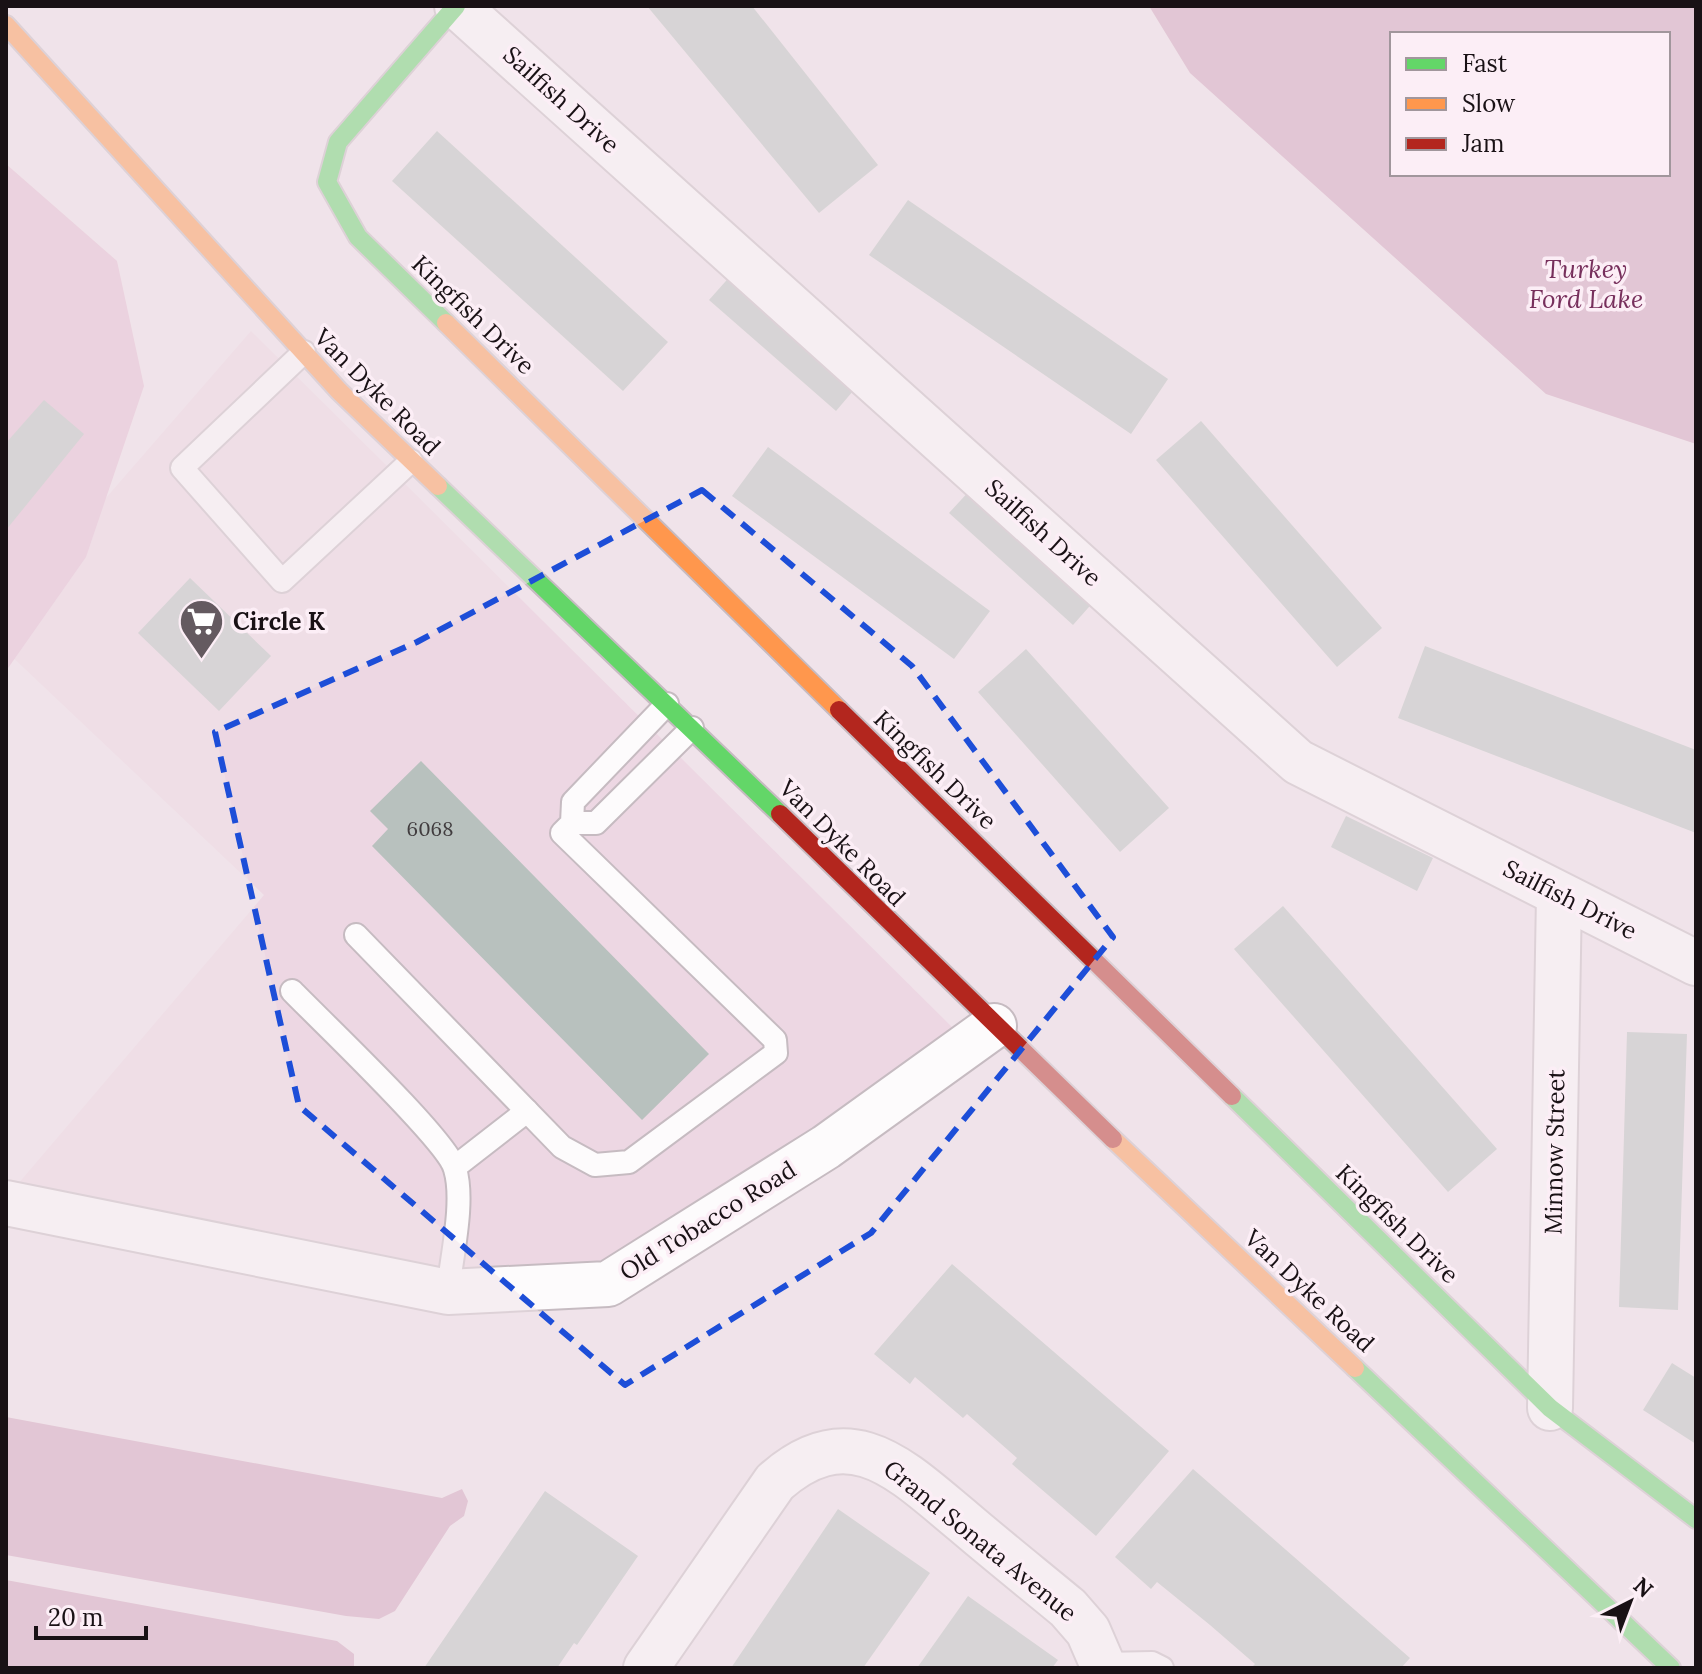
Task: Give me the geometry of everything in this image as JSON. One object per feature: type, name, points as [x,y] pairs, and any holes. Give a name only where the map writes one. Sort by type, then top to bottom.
[{"type":"main road","name":"Kingfish Drive","points":[[456,6],[338,142],[327,182],[358,237],[1550,1408],[1696,1519]]},
{"type":"main road","name":"Van Dyke Road","points":[[6,25],[304,352],[411,461],[692,728],[994,1026],[1671,1668]]},
{"type":"street","name":"Sailfish Drive","points":[[456,6],[1298,762],[1696,963]]},
{"type":"street","name":"Minnow Street","points":[[1550,1408],[1559,896]]},
{"type":"street","name":"Old Tobacco Road","points":[[6,1203],[448,1292],[608,1284],[826,1147],[994,1026]]},
{"type":"street","name":"Grand Sonata Avenue","points":[[646,1668],[775,1482],[798,1462],[823,1453],[853,1452],[896,1467],[1068,1608],[1088,1631],[1104,1666]]},
{"type":"lane","points":[[304,352],[182,468],[282,581],[411,461]]},
{"type":"lane","points":[[356,935],[562,1147],[595,1165],[629,1162],[776,1053],[775,1040],[562,833],[572,823],[573,802],[667,704]]},
{"type":"lane","points":[[572,823],[596,823],[692,728]]},
{"type":"lane","points":[[292,991],[425,1129],[455,1167],[458,1198],[448,1292]]},
{"type":"lane","points":[[455,1167],[527,1111]]},
{"type":"lane","points":[[1104,1666],[1152,1663],[1162,1668]]},
{"type":"highlighted area","points":[[702,490],[912,666],[1113,937],[871,1233],[625,1385],[299,1106],[215,732],[417,642]]},
{"type":"shaded area","points":[[6,164],[117,261],[144,386],[86,557],[6,671]]},
{"type":"shaded area","points":[[251,331],[962,1037],[602,1273],[437,1279],[6,1198],[264,895],[6,651],[6,613]]},
{"type":"water","name":"Turkey Ford Lake","points":[[1149,6],[1696,6],[1696,444],[1546,394],[1190,73]]},
{"type":"water","points":[[6,1417],[442,1498],[462,1489],[468,1501],[464,1516],[450,1526],[395,1611],[379,1619],[346,1616],[6,1555]]},
{"type":"water","points":[[6,1580],[337,1641],[354,1654],[354,1668],[6,1668]]},
{"type":"building","points":[[647,6],[752,6],[878,165],[819,213]]},
{"type":"building","points":[[437,131],[668,342],[623,391],[392,181]]},
{"type":"building","points":[[908,200],[1168,379],[1131,434],[869,255]]},
{"type":"building","points":[[733,273],[859,384],[836,411],[709,300]]},
{"type":"building","points":[[44,400],[84,434],[6,530],[6,443]]},
{"type":"building","points":[[1201,421],[1382,628],[1337,667],[1156,460]]},
{"type":"building","points":[[768,447],[990,611],[954,659],[732,496]]},
{"type":"building","points":[[972,488],[1096,599],[1073,625],[949,513]]},
{"type":"building","points":[[190,578],[271,656],[219,711],[138,633]]},
{"type":"building","points":[[1425,646],[1696,750],[1696,833],[1398,718]]},
{"type":"building","points":[[1026,649],[1169,808],[1120,852],[978,692]]},
{"type":"building","points":[[421,761],[709,1054],[642,1120],[372,846],[388,829],[370,811]]},
{"type":"building","points":[[1346,816],[1433,858],[1417,891],[1331,847]]},
{"type":"building","points":[[1283,906],[1497,1149],[1448,1192],[1234,949]]},
{"type":"building","points":[[1627,1032],[1687,1034],[1678,1310],[1619,1307]]},
{"type":"building","points":[[952,1264],[1169,1451],[1096,1536],[1012,1464],[1017,1458],[967,1414],[963,1418],[915,1377],[910,1384],[874,1354]]},
{"type":"building","points":[[1672,1363],[1696,1378],[1696,1444],[1643,1410]]},
{"type":"building","points":[[1193,1469],[1410,1658],[1401,1668],[1251,1668],[1255,1664],[1210,1625],[1157,1582],[1151,1589],[1115,1557]]},
{"type":"building","points":[[545,1491],[638,1556],[577,1645],[574,1643],[557,1668],[424,1668]]},
{"type":"building","points":[[838,1509],[930,1573],[863,1668],[731,1668]]},
{"type":"building","points":[[968,1596],[1058,1660],[1052,1668],[917,1668]]},
{"type":"traffic: fast","points":[[446,323],[358,237],[327,182],[338,142],[456,6]]},
{"type":"traffic: fast","points":[[438,486],[780,814]]},
{"type":"traffic: fast","points":[[1232,1096],[1550,1408],[1696,1519]]},
{"type":"traffic: fast","points":[[1355,1368],[1671,1668]]},
{"type":"traffic: slow","points":[[6,25],[339,391],[438,486]]},
{"type":"traffic: slow","points":[[446,323],[839,710]]},
{"type":"traffic: slow","points":[[1113,1139],[1355,1368]]},
{"type":"traffic: jam","points":[[839,710],[1232,1096]]},
{"type":"traffic: jam","points":[[780,814],[1113,1139]]},
{"type":"place","name":"Circle K","points":[[202,661]]}]
